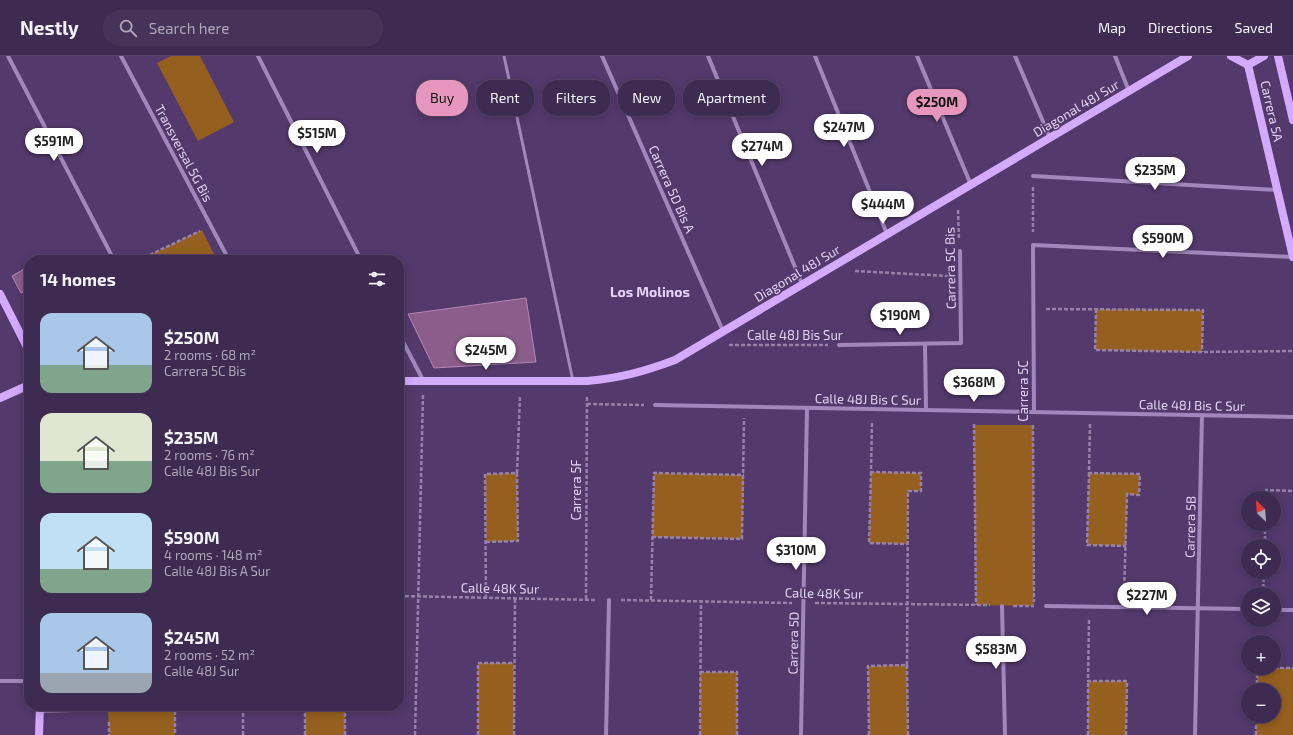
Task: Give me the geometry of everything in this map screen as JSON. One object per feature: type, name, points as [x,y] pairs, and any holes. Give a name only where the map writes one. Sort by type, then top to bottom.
[{"type":"street","points":[[8,56],[111,255]]},
{"type":"street","name":"Transversal 5G Bis","points":[[121,56],[226,255]]},
{"type":"street","points":[[258,56],[359,255]]},
{"type":"street","name":"Carrera 5D Bis A","points":[[602,56],[723,331]]},
{"type":"street","points":[[708,56],[802,284]]},
{"type":"street","points":[[815,56],[887,234]]},
{"type":"street","points":[[917,56],[971,185]]},
{"type":"street","points":[[1015,56],[1050,138]]},
{"type":"street","points":[[1115,56],[1129,91]]},
{"type":"street","name":"Diagonal 48J Sur","points":[[404,380],[573,382],[616,379],[674,360],[1188,56]]},
{"type":"street","points":[[1231,56],[1248,65],[1264,56]]},
{"type":"street","name":"Carrera 5A","points":[[1278,56],[1293,120]]},
{"type":"street","name":"Carrera 5A","points":[[1248,65],[1293,257]]},
{"type":"street","points":[[1033,176],[1278,190]]},
{"type":"street","points":[[1033,246],[1293,257]]},
{"type":"street","name":"Carrera 5C","points":[[1033,246],[1034,412]]},
{"type":"street","name":"Carrera 5C Bis","points":[[960,251],[961,343]]},
{"type":"street","points":[[0,294],[24,341]]},
{"type":"street","name":"Calle 48J Bis Sur","points":[[839,344],[961,343]]},
{"type":"street","points":[[404,344],[423,381]]},
{"type":"street","points":[[925,344],[926,410]]},
{"type":"street","points":[[0,398],[24,387]]},
{"type":"street","name":"Calle 48J Bis C Sur","points":[[655,405],[1293,417]]},
{"type":"street","name":"Carrera 5D","points":[[801,735],[807,408]]},
{"type":"street","name":"Carrera 5B","points":[[1195,735],[1202,415]]},
{"type":"street","points":[[606,735],[609,600]]},
{"type":"street","points":[[1002,606],[1005,735]]},
{"type":"street","points":[[1046,606],[1241,609]]},
{"type":"street","points":[[1281,610],[1293,610]]},
{"type":"street","points":[[0,681],[24,682]]},
{"type":"street","points":[[40,711],[40,735]]},
{"type":"lane","points":[[504,56],[573,382]]},
{"type":"path","points":[[1033,176],[1033,246]]},
{"type":"path","name":"Carrera 5C Bis","points":[[958,192],[960,251]]},
{"type":"path","points":[[149,255],[210,226]]},
{"type":"path","points":[[827,270],[960,277]]},
{"type":"path","points":[[1034,308],[1203,310],[1202,352]]},
{"type":"path","points":[[1096,309],[1095,350],[1202,352],[1293,351]]},
{"type":"path","name":"Calle 48J Bis Sur","points":[[700,345],[839,344]]},
{"type":"path","points":[[415,735],[423,381]]},
{"type":"path","points":[[486,542],[518,541],[520,381]]},
{"type":"path","name":"Carrera 5F","points":[[586,599],[587,381]]},
{"type":"path","points":[[587,404],[655,405]]},
{"type":"path","points":[[652,538],[742,539],[744,407]]},
{"type":"path","points":[[872,409],[869,543],[907,544]]},
{"type":"path","points":[[974,411],[976,605]]},
{"type":"path","name":"Carrera 5C","points":[[1034,412],[1034,606]]},
{"type":"path","points":[[1091,413],[1087,545],[1126,546]]},
{"type":"path","points":[[871,472],[921,473],[920,491],[908,491],[906,604],[908,735]]},
{"type":"path","points":[[486,598],[485,474],[518,473]]},
{"type":"path","points":[[651,600],[654,473],[744,475]]},
{"type":"path","points":[[1089,473],[1140,474],[1139,495],[1127,494],[1124,607]]},
{"type":"path","points":[[1266,491],[1293,491]]},
{"type":"path","name":"Calle 48K Sur","points":[[404,596],[1046,606]]},
{"type":"path","points":[[514,735],[515,598]]},
{"type":"path","points":[[700,735],[701,601]]},
{"type":"path","points":[[1088,735],[1089,607]]},
{"type":"path","points":[[478,735],[478,663],[514,663]]},
{"type":"path","points":[[869,735],[868,666],[907,665]]},
{"type":"path","points":[[1281,668],[1293,668]]},
{"type":"path","points":[[700,672],[738,672],[737,735]]},
{"type":"path","points":[[1088,681],[1127,681],[1126,735]]},
{"type":"path","points":[[175,711],[176,735]]},
{"type":"path","points":[[243,735],[244,711]]},
{"type":"path","points":[[305,711],[305,735]]},
{"type":"path","points":[[345,711],[345,735]]},
{"type":"path","points":[[1256,723],[1256,735]]},
{"type":"shaded area","points":[[171,56],[200,56],[234,122],[198,141],[157,63]]},
{"type":"shaded area","points":[[202,230],[214,255],[150,255]]},
{"type":"shaded area","points":[[1096,309],[1203,310],[1202,352],[1095,350]]},
{"type":"shaded area","points":[[974,425],[1033,425],[1034,606],[976,605]]},
{"type":"shaded area","points":[[871,472],[921,473],[921,491],[908,491],[907,544],[869,543]]},
{"type":"shaded area","points":[[517,473],[518,541],[486,542],[485,474]]},
{"type":"shaded area","points":[[654,473],[744,475],[742,539],[652,537]]},
{"type":"shaded area","points":[[1089,473],[1140,474],[1139,495],[1127,495],[1126,546],[1087,545]]},
{"type":"shaded area","points":[[478,663],[514,663],[514,735],[478,735]]},
{"type":"shaded area","points":[[907,665],[908,735],[869,735],[868,666]]},
{"type":"shaded area","points":[[1281,668],[1293,668],[1293,735],[1256,735],[1256,723],[1281,723],[1281,683],[1257,683],[1257,675],[1281,675]]},
{"type":"shaded area","points":[[700,672],[737,672],[737,735],[700,735]]},
{"type":"shaded area","points":[[1088,681],[1127,681],[1126,735],[1088,735]]},
{"type":"shaded area","points":[[108,711],[175,711],[175,735],[109,735]]},
{"type":"shaded area","points":[[305,711],[345,711],[345,735],[305,735]]},
{"type":"building","points":[[24,269],[24,292],[21,293],[12,276]]},
{"type":"building","points":[[526,298],[536,362],[434,368],[408,314]]},
{"type":"district","name":"Los Molinos","points":[[650,292]]}]
